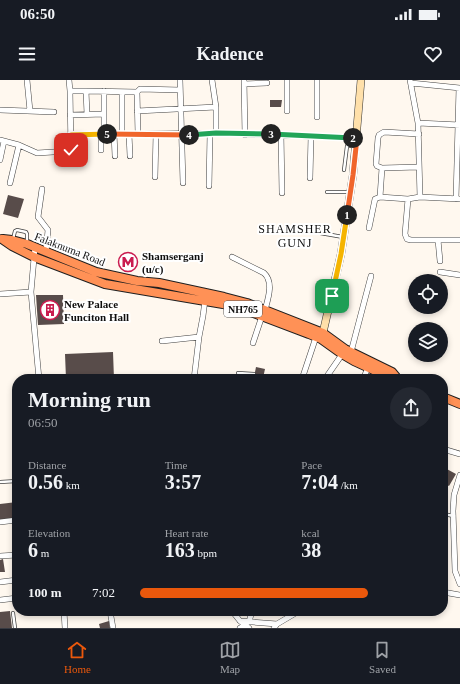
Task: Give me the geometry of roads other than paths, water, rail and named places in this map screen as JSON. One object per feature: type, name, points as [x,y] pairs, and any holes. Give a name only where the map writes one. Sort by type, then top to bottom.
[{"type":"highway","name":"Falaknuma Road","points":[[1,239],[27,244],[96,272],[137,281],[160,283],[206,297]]},
{"type":"highway","name":"Falaknuma Road","points":[[1,239],[34,257],[105,284],[237,300],[320,337],[394,374]]},
{"type":"highway","name":"Falaknuma Road","points":[[346,351],[368,368],[382,374]]},
{"type":"highway","points":[[448,399],[460,404]]},
{"type":"main road","points":[[320,337],[338,268],[344,237],[357,138],[361,80]]},
{"type":"street","points":[[27,80],[30,111]]},
{"type":"street","points":[[0,160],[2,141],[19,145],[37,153],[71,150],[69,80]]},
{"type":"street","points":[[180,80],[183,183]]},
{"type":"street","points":[[212,80],[216,107],[216,133]]},
{"type":"street","points":[[287,80],[287,111]]},
{"type":"street","points":[[317,80],[317,117]]},
{"type":"street","points":[[245,134],[244,82],[266,83]]},
{"type":"street","points":[[369,228],[374,200],[380,197],[408,199],[420,197],[458,199],[459,88],[411,82],[419,134],[420,197]]},
{"type":"street","points":[[70,91],[137,92],[140,89],[180,90]]},
{"type":"street","points":[[86,91],[87,114]]},
{"type":"street","points":[[101,150],[104,92]]},
{"type":"street","points":[[122,92],[122,134]]},
{"type":"street","points":[[137,92],[138,134]]},
{"type":"street","points":[[137,110],[216,107]]},
{"type":"street","points":[[0,110],[54,112]]},
{"type":"street","points":[[70,115],[104,114]]},
{"type":"street","points":[[418,123],[459,125]]},
{"type":"street","points":[[419,134],[384,132],[379,135],[376,164],[382,168],[419,167]]},
{"type":"street","points":[[71,135],[216,133],[281,134],[357,138]]},
{"type":"street","points":[[114,134],[115,156]]},
{"type":"street","points":[[129,134],[130,156]]},
{"type":"street","points":[[156,134],[156,177]]},
{"type":"street","points":[[209,186],[210,134]]},
{"type":"street","points":[[281,134],[282,193]]},
{"type":"street","points":[[310,178],[311,136]]},
{"type":"street","points":[[10,183],[19,145]]},
{"type":"street","points":[[380,197],[382,168]]},
{"type":"street","points":[[42,189],[38,217],[48,230],[46,252]]},
{"type":"street","points":[[408,199],[405,234],[407,239],[460,240]]},
{"type":"street","points":[[438,240],[440,261]]},
{"type":"street","points":[[35,248],[31,292],[39,374]]},
{"type":"street","points":[[232,257],[264,273],[267,276],[270,294],[252,343]]},
{"type":"street","points":[[440,272],[460,275]]},
{"type":"street","points":[[329,374],[346,351],[370,276]]},
{"type":"street","points":[[0,294],[31,292]]},
{"type":"street","points":[[194,374],[198,337],[206,297]]},
{"type":"street","points":[[162,341],[198,337]]},
{"type":"street","points":[[304,374],[320,337]]},
{"type":"street","points":[[365,374],[368,368]]},
{"type":"street","points":[[448,450],[460,454]]},
{"type":"street","points":[[460,475],[454,495],[456,518],[455,571],[460,584]]},
{"type":"street","points":[[0,522],[12,521]]},
{"type":"street","points":[[0,556],[12,555]]},
{"type":"street","points":[[0,582],[12,581]]},
{"type":"street","points":[[448,593],[460,595]]},
{"type":"street","points":[[0,600],[12,599]]},
{"type":"street","points":[[64,616],[65,628]]},
{"type":"street","points":[[111,616],[113,628]]},
{"type":"street","points":[[236,616],[240,621],[248,625]]},
{"type":"street","points":[[240,628],[248,625],[275,626],[291,616]]},
{"type":"lane","points":[[344,170],[347,146],[356,146]]},
{"type":"lane","points":[[327,192],[351,192]]},
{"type":"lane","points":[[320,233],[344,237]]},
{"type":"lane","points":[[238,373],[254,374]]},
{"type":"lane","points":[[0,482],[12,481]]},
{"type":"lane","points":[[13,616],[15,628]]},
{"type":"place","name":"Shamserganj (u/c)","points":[[128,262]]},
{"type":"place","name":"New Palace Funciton Hall","points":[[50,310]]},
{"type":"district","name":"SHAMSHER GUNJ","points":[[295,236]]}]
